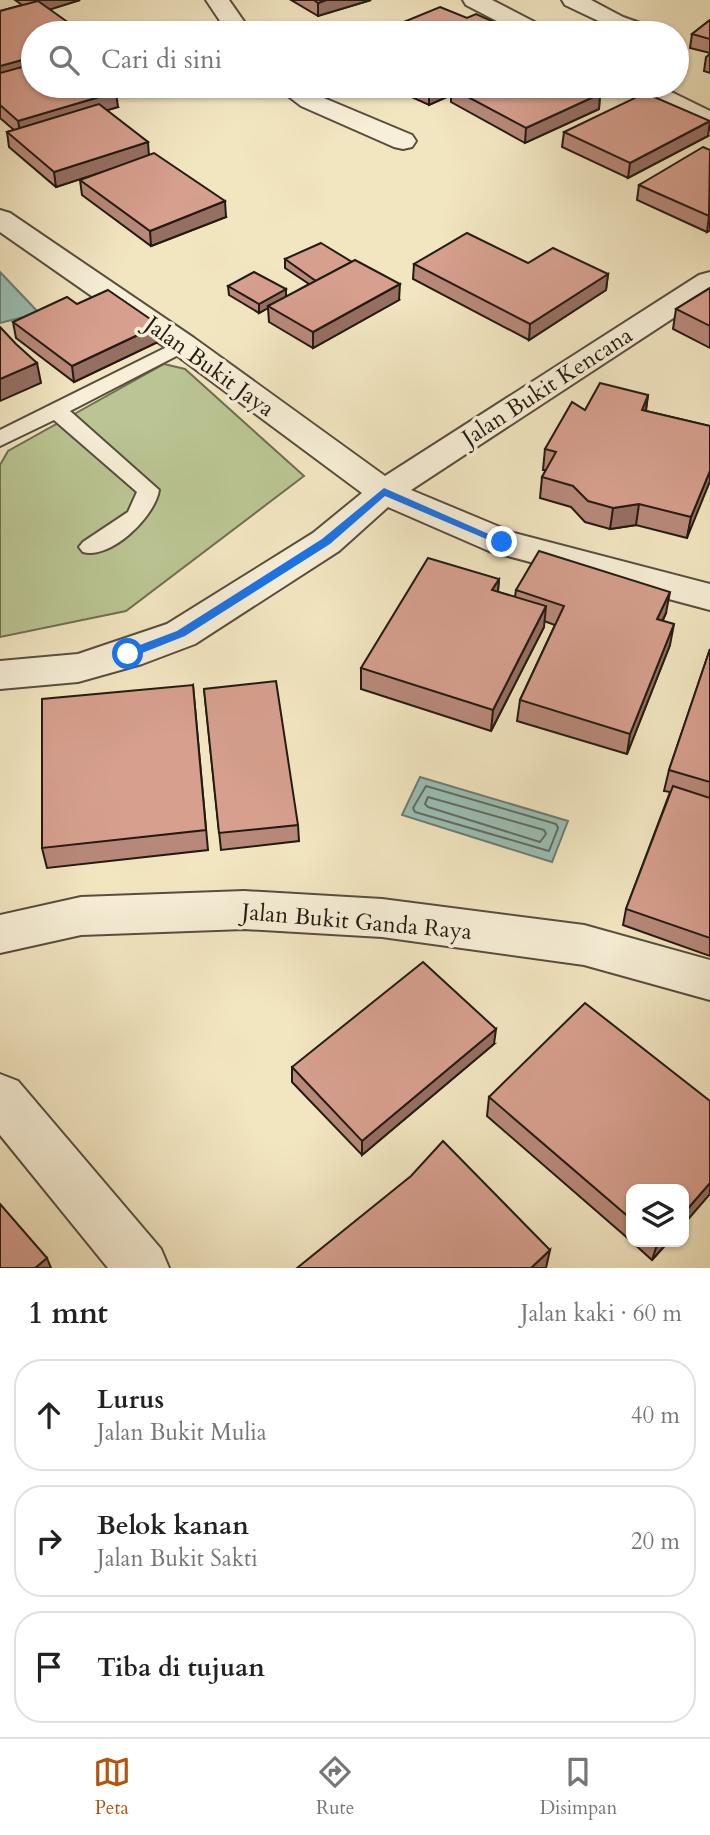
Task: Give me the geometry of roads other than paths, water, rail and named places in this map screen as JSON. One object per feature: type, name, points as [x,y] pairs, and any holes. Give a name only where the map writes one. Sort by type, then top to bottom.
[{"type":"street","points":[[217,0],[232,21]]},
{"type":"street","points":[[474,0],[515,21]]},
{"type":"street","points":[[573,0],[613,21]]},
{"type":"street","points":[[306,98],[402,141]]},
{"type":"street","points":[[664,98],[710,121]]},
{"type":"street","name":"Jalan Bukit Jaya","points":[[0,219],[183,345],[384,492],[502,542],[710,597]]},
{"type":"street","name":"Jalan Bukit Kencana","points":[[0,675],[78,668],[128,654],[181,634],[326,542],[384,492],[710,281]]},
{"type":"street","name":"Jalan Bukit Ganda Raya","points":[[0,934],[81,916],[244,910],[382,918],[584,944],[710,980]]},
{"type":"street","points":[[0,1097],[142,1268]]},
{"type":"lane","points":[[0,439],[183,345]]},
{"type":"lane","points":[[56,410],[148,490],[142,514],[91,547]]},
{"type":"water","points":[[0,272],[39,313],[0,323]]},
{"type":"water","points":[[420,777],[568,821],[552,862],[402,815]]}]
